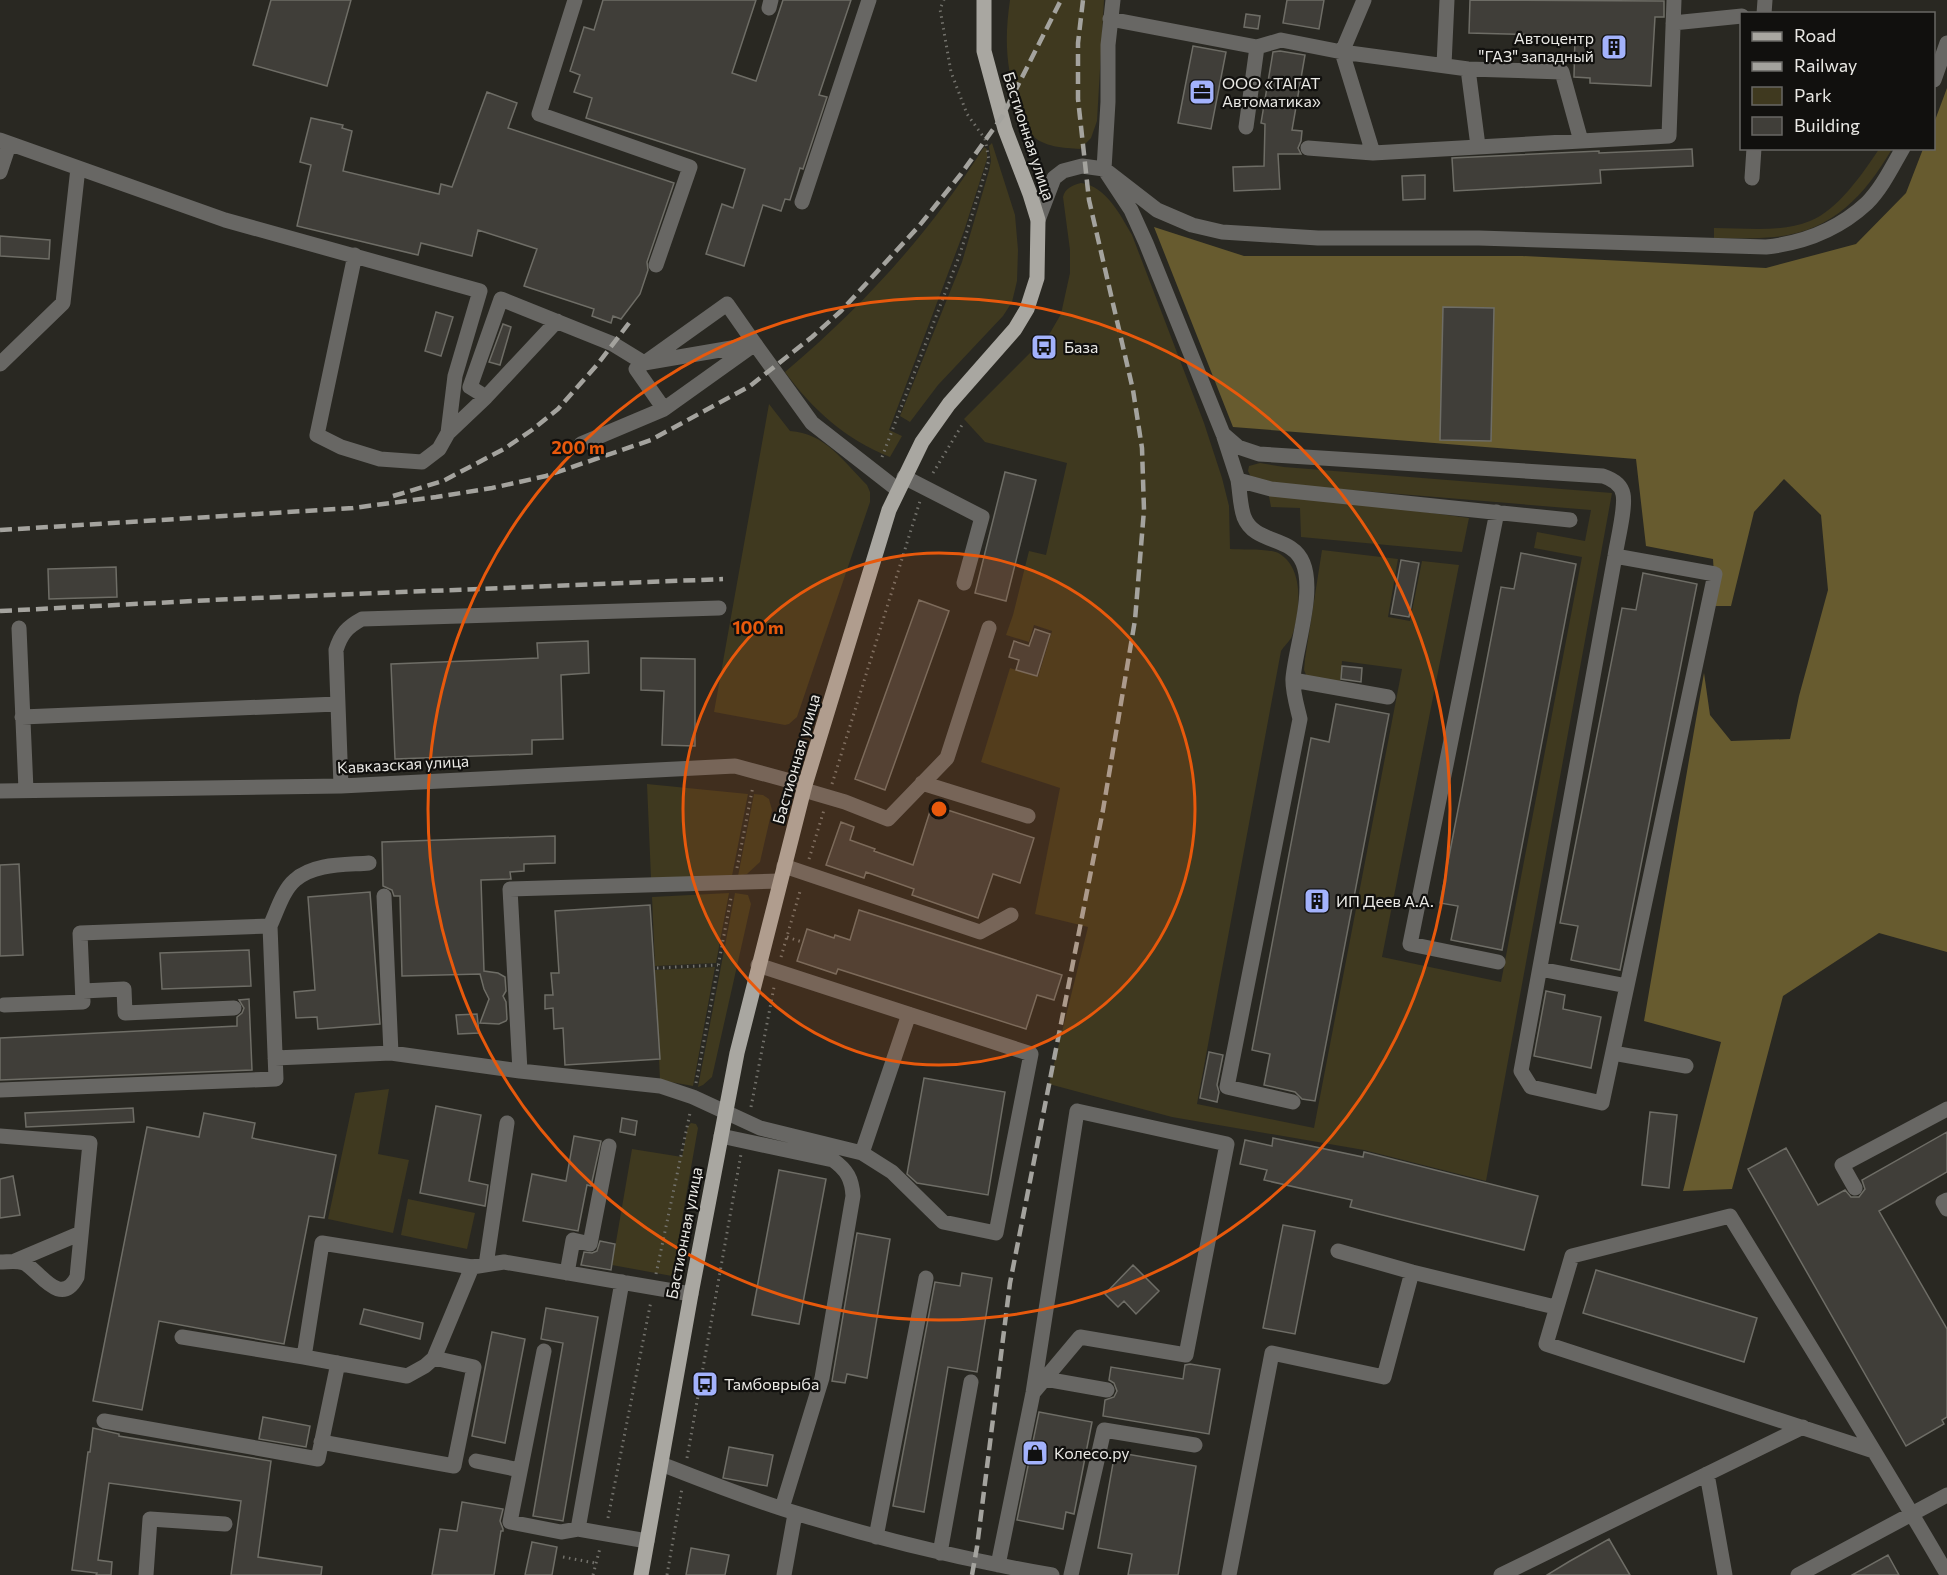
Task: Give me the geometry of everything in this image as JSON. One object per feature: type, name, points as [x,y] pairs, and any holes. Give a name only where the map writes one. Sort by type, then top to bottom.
[{"type":"main road","name":"Бастионная улица","points":[[641,1575],[737,1053],[804,787],[889,510],[922,442],[949,404],[1015,329],[1027,309],[1037,278],[1038,220],[1005,129],[984,51],[984,0]]},
{"type":"street","points":[[575,0],[539,114],[690,167],[656,265]]},
{"type":"street","points":[[802,202],[869,0]]},
{"type":"street","points":[[1113,0],[1110,19],[1104,169],[1131,210],[1146,243],[1223,434],[1238,480],[1243,516],[1249,527],[1263,537],[1290,546],[1303,563],[1306,593],[1293,680],[1300,719],[1227,1087],[1293,1102]]},
{"type":"street","points":[[1364,0],[1342,52],[1373,153]]},
{"type":"street","points":[[1444,65],[1447,0]]},
{"type":"street","points":[[1308,148],[1373,153],[1669,135],[1674,0]]},
{"type":"street","points":[[1673,23],[1740,16]]},
{"type":"street","points":[[1110,19],[1257,47],[1281,40],[1342,52],[1468,69],[1562,72],[1581,141]]},
{"type":"street","points":[[1935,77],[1947,43]]},
{"type":"street","points":[[1246,127],[1257,47]]},
{"type":"street","points":[[1468,69],[1478,146]]},
{"type":"street","points":[[0,172],[5,142],[225,220],[480,291],[455,376],[448,433]]},
{"type":"street","points":[[1752,178],[1754,150]]},
{"type":"street","points":[[1038,220],[1054,178],[1063,171],[1082,166],[1104,169],[1157,210],[1192,225],[1222,232],[1318,238],[1479,238],[1766,247],[1787,245],[1807,239],[1844,220],[1867,202],[1885,179],[1902,150]]},
{"type":"street","points":[[0,364],[63,303],[78,168]]},
{"type":"street","points":[[355,255],[316,435],[341,447],[380,459],[422,462],[439,449],[448,433],[486,397],[557,321]]},
{"type":"street","points":[[486,397],[470,387],[501,299],[613,344],[644,363],[755,344]]},
{"type":"street","points":[[664,409],[636,369],[727,304],[812,423],[876,473],[982,517],[964,583]]},
{"type":"street","points":[[581,444],[664,409],[755,344]]},
{"type":"street","points":[[1223,434],[1238,447],[1259,454],[1603,476],[1612,479],[1618,485],[1623,495],[1615,556],[1521,1071],[1531,1088],[1602,1103],[1715,574],[1615,556]]},
{"type":"street","points":[[1238,480],[1271,489],[1570,520]]},
{"type":"street","points":[[1497,512],[1410,944],[1498,962]]},
{"type":"street","points":[[341,786],[336,650],[340,636],[362,619],[719,608]]},
{"type":"street","points":[[19,628],[26,790]]},
{"type":"street","points":[[989,628],[946,758],[922,783],[1028,816]]},
{"type":"street","points":[[1293,680],[1388,697]]},
{"type":"street","points":[[22,717],[337,704]]},
{"type":"street","name":"Кавказская улица","points":[[0,791],[341,786],[735,766],[804,787],[888,819],[922,783]]},
{"type":"street","points":[[0,1090],[276,1079],[270,926],[294,880],[303,874],[324,867],[369,863]]},
{"type":"street","points":[[520,1071],[510,890],[734,883],[782,874],[980,932],[1011,915]]},
{"type":"street","points":[[384,896],[391,1053]]},
{"type":"street","points":[[4,1005],[83,1002],[80,933],[270,926]]},
{"type":"street","points":[[275,1058],[391,1053],[520,1071],[660,1086],[693,1096],[760,1128],[862,1153],[892,1172],[943,1222],[996,1233],[1031,1054],[758,965]]},
{"type":"street","points":[[1540,969],[1627,986]]},
{"type":"street","points":[[82,991],[124,989],[125,1013],[234,1008]]},
{"type":"street","points":[[862,1153],[909,1014]]},
{"type":"street","points":[[1613,1053],[1686,1066]]},
{"type":"street","points":[[1855,1188],[1842,1165],[1947,1109]]},
{"type":"street","points":[[998,1565],[1033,1393],[1077,1111],[1227,1144],[1186,1355],[1080,1337],[1033,1393]]},
{"type":"street","points":[[182,1337],[407,1376],[425,1366],[434,1358],[479,1266],[507,1123]]},
{"type":"street","points":[[721,1136],[833,1160],[842,1166],[852,1185],[853,1196],[822,1378],[789,1511],[784,1575]]},
{"type":"street","points":[[0,1137],[90,1143],[77,1277],[73,1285],[65,1289],[48,1285],[29,1267],[8,1262]]},
{"type":"street","points":[[567,1273],[573,1240],[590,1244],[609,1146]]},
{"type":"street","points":[[1947,1200],[1943,1202],[1947,1209]]},
{"type":"street","points":[[1874,1451],[1546,1344],[1572,1256],[1730,1216],[1874,1451],[1947,1574]]},
{"type":"street","points":[[8,1262],[81,1233]]},
{"type":"street","points":[[304,1357],[322,1243],[479,1266],[504,1262],[691,1294]]},
{"type":"street","points":[[1338,1251],[1412,1272],[1556,1307]]},
{"type":"street","points":[[1229,1575],[1272,1353],[1384,1377],[1412,1272]]},
{"type":"street","points":[[876,1537],[926,1278]]},
{"type":"street","points":[[578,1529],[622,1282]]},
{"type":"street","points":[[544,1351],[510,1522],[561,1532],[578,1529],[647,1541]]},
{"type":"street","points":[[321,1442],[454,1467],[474,1367],[434,1358]]},
{"type":"street","points":[[104,1421],[318,1459],[338,1363]]},
{"type":"street","points":[[1045,1379],[1107,1390]]},
{"type":"street","points":[[940,1553],[971,1382]]},
{"type":"street","points":[[1501,1575],[1803,1427]]},
{"type":"street","points":[[1071,1575],[1104,1430],[1195,1445]]},
{"type":"street","points":[[476,1461],[520,1470]]},
{"type":"street","points":[[661,1464],[789,1511],[876,1537],[940,1553],[1052,1575]]},
{"type":"street","points":[[1707,1474],[1725,1575]]},
{"type":"street","points":[[1798,1575],[1947,1495]]},
{"type":"street","points":[[146,1575],[150,1518],[225,1524]]},
{"type":"path","points":[[876,473],[960,254],[989,160],[985,139],[967,114],[951,72],[940,9],[944,0]]},
{"type":"path","points":[[593,1575],[604,1534],[693,1096],[756,771]]},
{"type":"path","points":[[787,937],[802,942]]},
{"type":"path","points":[[657,968],[718,965]]},
{"type":"path","points":[[563,1557],[595,1563]]},
{"type":"green space","points":[[1010,0],[1104,0],[1097,121],[1091,138],[1080,149],[1042,142],[1026,127],[1015,96],[1009,69],[1007,29]]},
{"type":"green space","points":[[992,143],[1015,215],[1018,250],[1017,281],[1012,302],[1003,316],[938,385],[910,422],[900,416],[962,262],[989,171],[991,161],[989,146]]},
{"type":"green space","points":[[984,147],[987,149],[987,159],[964,231],[889,430],[902,436],[890,457],[874,450],[831,422],[807,399],[785,372],[868,295],[893,267],[941,210]]},
{"type":"green space","points":[[1878,150],[1891,150],[1858,196],[1830,219],[1814,227],[1775,237],[1714,238],[1714,228],[1763,229],[1799,225],[1810,221],[1840,200]]},
{"type":"green space","points":[[1081,183],[1098,190],[1112,203],[1132,235],[1204,423],[1222,478],[1229,506],[1230,549],[1276,552],[1288,561],[1297,581],[1297,616],[1292,636],[1281,651],[1197,1104],[1314,1128],[1402,669],[1342,661],[1340,685],[1307,677],[1304,670],[1305,659],[1322,550],[1398,559],[1388,617],[1410,621],[1422,561],[1459,565],[1382,957],[1501,982],[1582,557],[1534,548],[1537,532],[1585,541],[1591,510],[1266,483],[1251,477],[1248,471],[1249,466],[1260,463],[1284,467],[1612,493],[1486,1181],[1364,1150],[1172,1117],[1049,1084],[1088,927],[1035,914],[1060,788],[981,762],[1010,668],[1038,677],[1052,631],[1034,625],[1029,642],[1006,635],[1029,551],[1046,555],[1067,463],[985,442],[964,419],[1050,333],[1061,314],[1070,273],[1070,250],[1063,197],[1067,189]]},
{"type":"green space","points":[[769,404],[790,431],[813,437],[833,450],[867,485],[870,492],[870,502],[797,717],[785,725],[714,712]]},
{"type":"green space","points":[[1268,491],[1469,518],[1462,552],[1301,537],[1300,508],[1271,507]]},
{"type":"green space","points":[[647,784],[748,794],[732,876],[651,878]]},
{"type":"green space","points":[[754,794],[763,795],[769,799],[772,810],[760,862],[747,874],[738,876]]},
{"type":"green space","points":[[729,893],[716,963],[655,966],[652,897]]},
{"type":"green space","points":[[735,893],[748,895],[751,904],[712,1077],[698,1087]]},
{"type":"green space","points":[[715,967],[693,1086],[660,1080],[655,970]]},
{"type":"green space","points":[[389,1089],[378,1154],[409,1160],[393,1233],[328,1219],[355,1093]]},
{"type":"green space","points":[[691,1123],[696,1124],[698,1128],[672,1276],[612,1265],[632,1149],[682,1157],[688,1126]]},
{"type":"green space","points":[[408,1199],[475,1213],[467,1249],[401,1235]]},
{"type":"shaded area","points":[[1947,88],[1947,952],[1879,933],[1783,996],[1732,1189],[1683,1191],[1721,1042],[1644,1021],[1704,673],[1710,715],[1731,741],[1790,739],[1799,696],[1828,590],[1821,515],[1784,479],[1754,512],[1731,606],[1716,606],[1713,559],[1646,546],[1636,459],[1233,427],[1154,227],[1244,256],[1522,256],[1766,268],[1856,244],[1906,193],[1923,150],[1935,150],[1935,120]]},
{"type":"building","points":[[271,0],[351,0],[327,86],[253,65]]},
{"type":"building","points":[[603,0],[756,0],[732,73],[756,81],[783,0],[851,0],[819,95],[827,97],[803,169],[800,168],[790,200],[785,199],[781,211],[763,205],[744,266],[706,254],[722,204],[733,208],[745,169],[586,118],[592,98],[574,92],[580,75],[570,71],[584,27],[594,30]]},
{"type":"building","points":[[1287,0],[1324,0],[1319,29],[1283,23]]},
{"type":"building","name":"Автоцентр \"ГАЗ\" западный","points":[[1470,0],[1664,1],[1664,17],[1655,17],[1651,86],[1590,83],[1590,78],[1574,77],[1575,36],[1469,33]]},
{"type":"building","points":[[1246,14],[1260,16],[1258,29],[1244,27]]},
{"type":"building","points":[[1193,46],[1226,52],[1211,129],[1178,123]]},
{"type":"building","points":[[1273,52],[1305,55],[1292,130],[1302,131],[1298,148],[1301,154],[1278,154],[1280,189],[1234,191],[1233,167],[1264,166],[1265,124],[1261,123]]},
{"type":"building","points":[[487,92],[517,103],[508,128],[674,183],[647,262],[648,270],[640,294],[621,319],[613,316],[611,323],[592,316],[594,309],[524,286],[537,249],[478,230],[472,256],[421,243],[418,255],[297,226],[311,165],[300,162],[311,118],[343,125],[342,128],[352,131],[343,171],[439,194],[441,184],[452,187]]},
{"type":"building","points":[[1692,149],[1693,166],[1600,170],[1601,183],[1454,191],[1452,158]]},
{"type":"building","points":[[1425,175],[1425,199],[1403,200],[1402,176]]},
{"type":"building","points":[[0,236],[50,240],[49,259],[0,256]]},
{"type":"building","points":[[1443,307],[1494,308],[1491,441],[1440,440]]},
{"type":"building","points":[[436,312],[453,317],[441,356],[425,351]]},
{"type":"building","points":[[503,324],[511,327],[500,365],[489,362]]},
{"type":"building","points":[[1005,472],[1036,480],[1006,601],[975,593]]},
{"type":"building","points":[[1521,553],[1576,564],[1502,950],[1451,940],[1458,906],[1440,903],[1501,587],[1514,589]]},
{"type":"building","points":[[1401,560],[1419,563],[1409,617],[1391,614]]},
{"type":"building","points":[[116,567],[117,597],[49,599],[48,569]]},
{"type":"building","points":[[1643,573],[1697,584],[1620,970],[1571,960],[1578,926],[1560,923],[1622,608],[1636,610]]},
{"type":"building","points":[[919,600],[949,611],[885,790],[855,779]]},
{"type":"building","points":[[1035,629],[1050,634],[1037,676],[1016,670],[1019,660],[1009,657],[1014,641],[1029,646]]},
{"type":"building","points":[[588,641],[589,673],[561,675],[563,739],[532,740],[532,754],[395,759],[391,664],[538,658],[537,643]]},
{"type":"building","points":[[641,658],[695,659],[695,746],[662,745],[664,691],[641,690]]},
{"type":"building","points":[[1342,666],[1362,668],[1361,682],[1341,679]]},
{"type":"building","name":"ИП Деев А.А.","points":[[1336,704],[1389,714],[1315,1101],[1302,1099],[1295,1092],[1264,1085],[1270,1054],[1252,1050],[1311,738],[1329,742]]},
{"type":"building","points":[[932,805],[1034,838],[1020,883],[993,874],[978,918],[912,895],[914,889],[866,872],[864,878],[826,865],[841,822],[854,827],[850,840],[913,865]]},
{"type":"building","points":[[555,836],[555,863],[524,864],[524,871],[510,872],[511,879],[481,880],[484,971],[498,973],[505,977],[506,991],[503,996],[506,1002],[506,1021],[499,1024],[480,1023],[489,999],[480,974],[402,976],[400,896],[394,896],[392,890],[383,886],[382,842]]},
{"type":"building","points":[[19,864],[23,955],[0,956],[0,865]]},
{"type":"building","points":[[370,892],[380,1024],[318,1029],[317,1017],[296,1018],[294,992],[315,990],[308,897]]},
{"type":"building","points":[[650,905],[660,1059],[565,1065],[563,1028],[554,1029],[553,1008],[545,1009],[545,995],[553,995],[551,973],[559,973],[555,911]]},
{"type":"building","points":[[859,910],[1062,975],[1054,1000],[1037,995],[1026,1029],[838,969],[836,974],[797,961],[807,929],[834,938],[835,935],[850,940]]},
{"type":"building","points":[[249,950],[251,986],[162,989],[160,953]]},
{"type":"building","points":[[1546,991],[1565,995],[1563,1009],[1601,1017],[1591,1068],[1534,1056]]},
{"type":"building","points":[[249,999],[252,1070],[0,1080],[0,1038],[237,1026],[237,1017],[244,1008],[239,1000]]},
{"type":"building","points":[[477,1014],[479,1033],[458,1034],[456,1015]]},
{"type":"building","points":[[1209,1052],[1223,1055],[1217,1085],[1219,1092],[1217,1102],[1200,1098]]},
{"type":"building","points":[[924,1078],[1005,1092],[988,1195],[917,1183],[907,1174]]},
{"type":"building","points":[[436,1106],[481,1115],[469,1181],[488,1185],[485,1206],[420,1193]]},
{"type":"building","points":[[133,1108],[134,1122],[26,1127],[25,1113]]},
{"type":"building","points":[[1650,1112],[1677,1115],[1669,1188],[1642,1185]]},
{"type":"building","points":[[204,1113],[255,1123],[252,1138],[336,1155],[324,1218],[309,1216],[284,1344],[159,1321],[142,1410],[93,1401],[147,1127],[199,1137]]},
{"type":"building","points":[[622,1118],[637,1121],[635,1135],[620,1132]]},
{"type":"building","points":[[1947,1132],[1947,1172],[1879,1211],[1947,1329],[1947,1417],[1942,1420],[1944,1424],[1906,1446],[1748,1169],[1786,1148],[1818,1205],[1845,1190],[1851,1197],[1859,1197],[1865,1189],[1862,1180]]},
{"type":"building","points":[[574,1136],[601,1141],[591,1186],[587,1185],[578,1231],[523,1221],[532,1174],[566,1181]]},
{"type":"building","points":[[1273,1138],[1363,1157],[1364,1152],[1538,1196],[1524,1250],[1350,1207],[1352,1200],[1264,1180],[1267,1170],[1240,1164],[1245,1140],[1272,1146]]},
{"type":"building","points":[[779,1170],[826,1179],[799,1324],[752,1315]]},
{"type":"building","points":[[13,1176],[20,1215],[0,1218],[0,1179]]},
{"type":"building","points":[[1283,1225],[1315,1231],[1295,1334],[1263,1328]]},
{"type":"building","points":[[857,1233],[890,1239],[867,1378],[847,1374],[845,1383],[832,1381]]},
{"type":"building","points":[[600,1241],[615,1244],[611,1270],[581,1265],[584,1252],[597,1251]]},
{"type":"building","points":[[1133,1265],[1159,1291],[1136,1314],[1124,1301],[1118,1307],[1105,1294]]},
{"type":"building","points":[[1596,1270],[1757,1318],[1744,1362],[1583,1313]]},
{"type":"building","points":[[962,1273],[992,1278],[977,1372],[948,1367],[924,1512],[893,1506],[935,1282],[960,1286]]},
{"type":"building","points":[[546,1308],[598,1317],[563,1521],[533,1516],[563,1343],[541,1339]]},
{"type":"building","points":[[364,1309],[423,1323],[420,1339],[360,1324]]},
{"type":"building","points":[[492,1332],[525,1339],[505,1443],[472,1436]]},
{"type":"building","points":[[1185,1365],[1220,1369],[1209,1434],[1103,1416],[1105,1400],[1114,1397],[1117,1391],[1114,1383],[1109,1380],[1111,1367],[1183,1379]]},
{"type":"building","points":[[1039,1412],[1092,1422],[1074,1514],[1066,1512],[1063,1529],[1017,1520]]},
{"type":"building","points":[[263,1417],[310,1426],[306,1447],[259,1439]]},
{"type":"building","points":[[93,1428],[119,1434],[119,1436],[271,1461],[258,1557],[322,1567],[321,1575],[231,1575],[241,1501],[109,1483],[98,1560],[112,1562],[111,1575],[96,1575],[97,1573],[72,1570]]},
{"type":"building","points":[[729,1447],[773,1455],[767,1486],[723,1478]]},
{"type":"building","points":[[1115,1452],[1196,1466],[1178,1575],[1128,1575],[1132,1554],[1098,1548]]},
{"type":"building","points":[[462,1502],[503,1509],[500,1521],[503,1531],[501,1531],[494,1575],[432,1575],[440,1529],[457,1531]]},
{"type":"building","points":[[1609,1539],[1630,1575],[1547,1575],[1570,1561]]},
{"type":"building","points":[[532,1542],[557,1547],[552,1575],[525,1575]]},
{"type":"building","points":[[691,1548],[729,1555],[725,1575],[686,1575]]},
{"type":"building","points":[[1888,1555],[1899,1575],[1852,1575]]},
{"type":"railway","points":[[0,530],[353,508],[436,497],[546,476],[651,440],[750,386],[841,311],[919,226],[961,174],[1002,117],[1061,0]]},
{"type":"railway","points":[[972,1575],[1010,1283],[1103,810],[1135,620],[1144,510],[1142,448],[1133,390],[1089,200],[1078,99],[1078,43],[1083,0]]},
{"type":"railway","points":[[393,496],[443,481],[504,449],[532,430],[558,409],[597,365],[629,323]]},
{"type":"railway","points":[[0,611],[723,579]]},
{"type":"place","name":"Автоцентр \"ГАЗ\" западный","points":[[1614,47]]},
{"type":"place","name":"ООО «ТАГАТ Автоматика»","points":[[1202,92]]},
{"type":"place","name":"База","points":[[1044,347]]},
{"type":"place","name":"ИП Деев А.А.","points":[[1317,901]]},
{"type":"place","name":"Тамбоврыба","points":[[705,1384]]},
{"type":"place","name":"Колесо.ру","points":[[1035,1453]]}]
